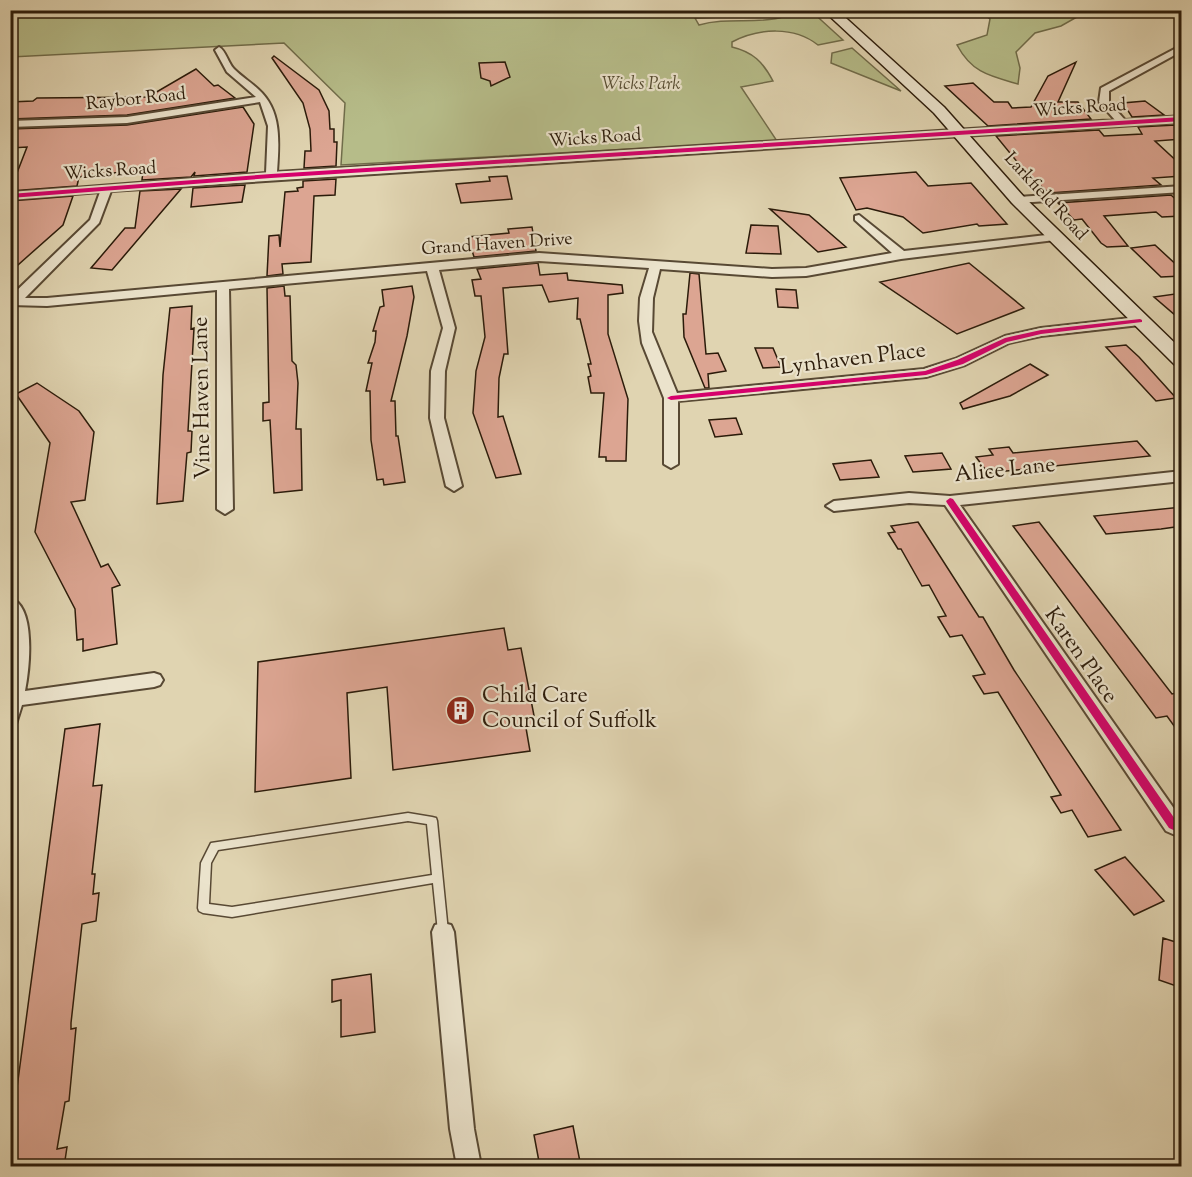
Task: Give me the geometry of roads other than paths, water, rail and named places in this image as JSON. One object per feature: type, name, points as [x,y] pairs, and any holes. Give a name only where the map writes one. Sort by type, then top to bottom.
[{"type":"main road","name":"Larkfield Road","points":[[829,10],[939,110],[1018,200],[1182,361]]},
{"type":"street","points":[[1123,123],[1104,102],[1104,90],[1182,47]]},
{"type":"street","points":[[219,50],[228,69],[263,99],[272,114],[275,129],[271,176]]},
{"type":"street","name":"Raybor Road","points":[[10,124],[127,120],[263,99]]},
{"type":"street","name":"Wicks Road","points":[[10,196],[271,176],[1182,119]]},
{"type":"street","points":[[13,301],[95,221],[107,188]]},
{"type":"street","points":[[1018,200],[1182,189]]},
{"type":"street","points":[[859,218],[901,255]]},
{"type":"street","name":"Grand Haven Drive","points":[[13,301],[47,302],[539,257],[772,273],[806,272],[901,255],[1055,237]]},
{"type":"street","points":[[656,264],[646,292],[644,315],[652,355],[663,373],[671,398],[670,464]]},
{"type":"street","points":[[432,267],[449,328],[438,371],[437,417],[454,486]]},
{"type":"street","name":"Vine Haven Lane","points":[[223,286],[225,509]]},
{"type":"street","name":"Lynhaven Place","points":[[671,398],[926,373],[960,362],[1005,340],[1041,332],[1140,321]]},
{"type":"street","name":"Alice Lane","points":[[834,506],[909,498],[950,501],[1182,476]]},
{"type":"street","name":"Karen Place","points":[[950,501],[1173,825],[1182,830]]},
{"type":"street","points":[[10,604],[16,614],[23,644],[10,719]]},
{"type":"street","points":[[15,699],[154,680]]},
{"type":"street","points":[[444,932],[462,1129],[469,1167]]},
{"type":"lane","points":[[438,878],[232,912],[203,908],[206,863],[215,846],[408,817],[432,821],[444,932]]},
{"type":"place","name":"Child Care Council of Suffolk","points":[[461,710]]},
{"type":"park label","name":"Wicks Park","points":[[641,85]]}]
